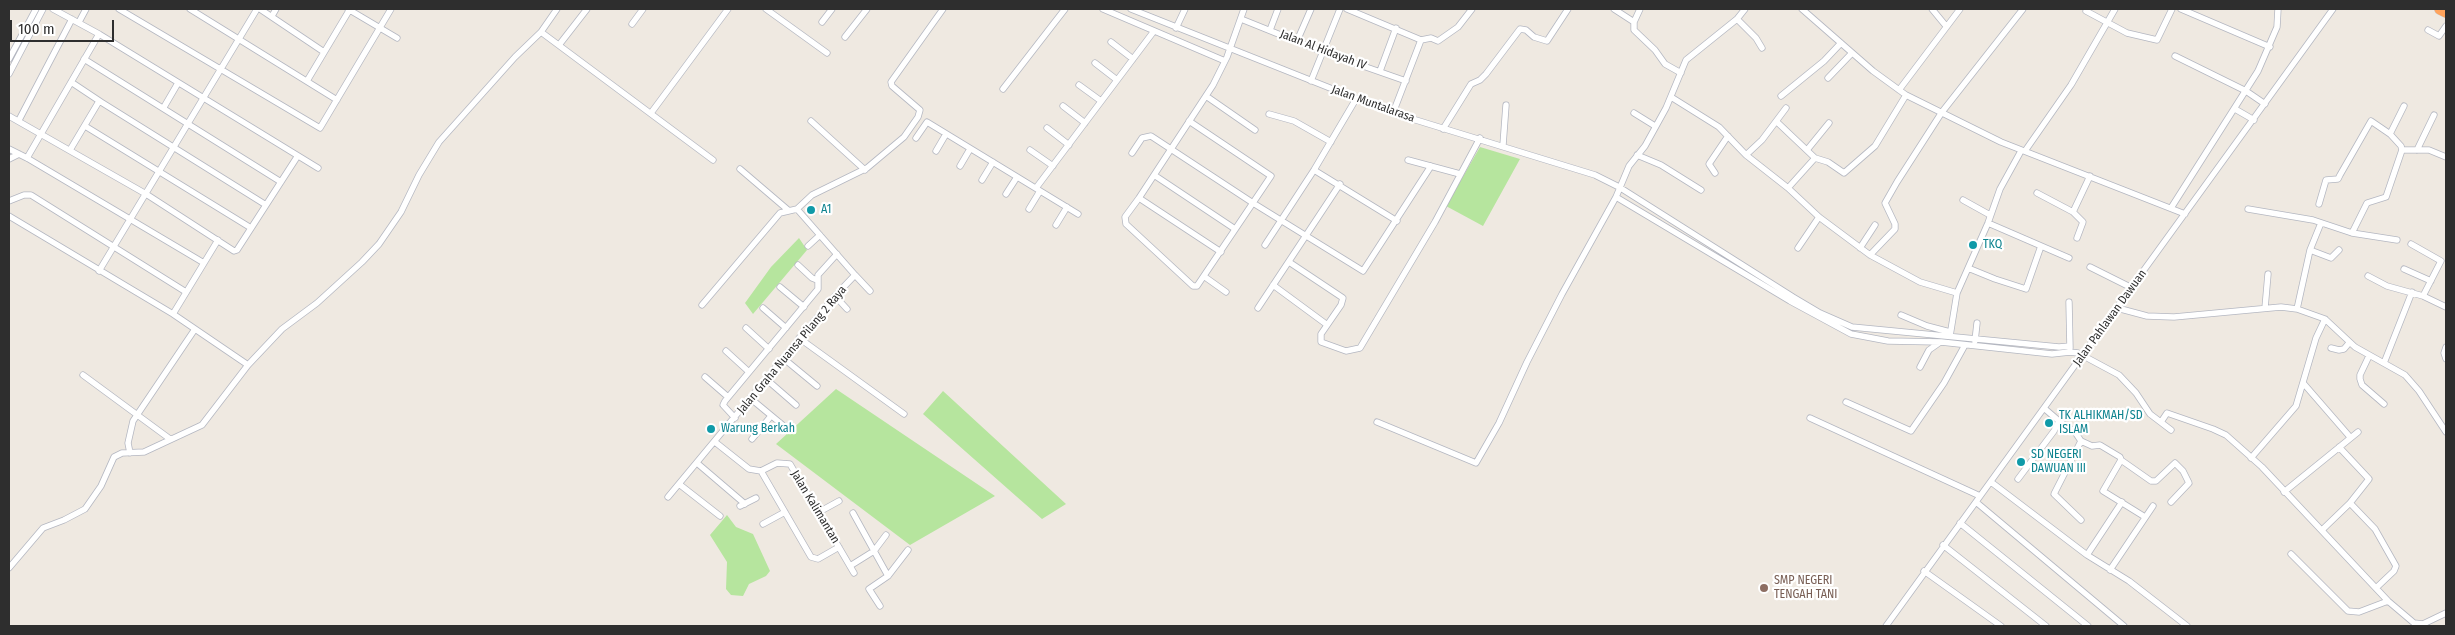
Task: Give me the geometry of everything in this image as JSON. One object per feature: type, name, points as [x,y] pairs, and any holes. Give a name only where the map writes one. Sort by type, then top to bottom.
[{"type":"highway","points":[[2440,9],[2446,12]]},
{"type":"street","points":[[9,74],[11,59],[36,9]]},
{"type":"street","points":[[11,59],[43,9]]},
{"type":"street","points":[[53,9],[99,34],[297,157],[318,168]]},
{"type":"street","points":[[78,22],[86,9]]},
{"type":"street","points":[[119,9],[125,10],[318,128],[321,128],[391,9]]},
{"type":"street","points":[[190,9],[240,38],[337,100]]},
{"type":"street","points":[[99,271],[258,9],[272,16],[324,52]]},
{"type":"street","points":[[272,16],[276,9]]},
{"type":"street","points":[[307,80],[350,9],[397,38]]},
{"type":"street","points":[[9,568],[43,528],[85,509],[101,486],[114,457],[118,454],[144,452],[202,425],[248,365],[282,329],[331,291],[379,244],[402,212],[419,175],[439,142],[515,57],[540,32],[557,9]]},
{"type":"street","points":[[559,45],[587,9]]},
{"type":"street","points":[[632,24],[643,9]]},
{"type":"street","points":[[651,114],[728,9]]},
{"type":"street","points":[[766,9],[827,53]]},
{"type":"street","points":[[822,22],[832,9]]},
{"type":"street","points":[[845,37],[867,9]]},
{"type":"street","points":[[702,305],[780,213],[797,209],[812,195],[864,170],[893,149],[913,125],[920,110],[892,86],[891,82],[943,9]]},
{"type":"street","points":[[1003,89],[1065,9]]},
{"type":"street","points":[[1103,9],[1123,13],[1154,31],[1228,54]]},
{"type":"street","name":"Jalan Muntalarasa","points":[[1131,9],[1176,28],[1228,54],[1311,81],[1355,100],[1393,113],[1503,145],[1595,175],[1618,192]]},
{"type":"street","points":[[1176,28],[1185,9]]},
{"type":"street","points":[[1189,121],[1271,176],[1205,277],[1197,286],[1193,286],[1126,224],[1126,217],[1189,121],[1206,96],[1228,54],[1244,9]]},
{"type":"street","points":[[1270,30],[1278,9]]},
{"type":"street","points":[[1297,41],[1310,9]]},
{"type":"street","points":[[1311,81],[1340,9]]},
{"type":"street","points":[[1347,9],[1420,39],[1431,38],[1438,40],[1458,27],[1472,9]]},
{"type":"street","points":[[1443,129],[1471,84],[1480,80],[1486,74],[1520,29],[1547,41],[1568,9]]},
{"type":"street","points":[[1614,9],[1634,22]]},
{"type":"street","points":[[1640,9],[1634,22],[1634,30],[1655,50],[1665,64],[1681,73]]},
{"type":"street","points":[[1377,422],[1476,463],[1499,423],[1527,362],[1562,294],[1618,192],[1629,166],[1671,97],[1686,60],[1736,19],[1745,9]]},
{"type":"street","points":[[1802,9],[1852,53],[1906,95],[2023,151],[2185,214]]},
{"type":"street","points":[[1932,9],[1946,26]]},
{"type":"street","points":[[1899,90],[1960,9]]},
{"type":"street","points":[[1870,255],[1894,229],[1895,224],[1886,201],[1942,112],[2023,9]]},
{"type":"street","points":[[1950,334],[1957,293],[1988,223],[2000,189],[2023,151],[2060,102],[2115,9]]},
{"type":"street","points":[[2086,11],[2133,35],[2157,40],[2172,9]]},
{"type":"street","points":[[2181,9],[2192,11],[2270,47]]},
{"type":"street","points":[[2174,209],[2239,111],[2246,92],[2270,47],[2279,20],[2278,9]]},
{"type":"street","name":"Jalan Pahlawan Dawuan","points":[[1886,626],[1924,571],[1976,502],[1977,495],[1991,482],[2045,409],[2073,351],[2117,308],[2333,9]]},
{"type":"street","name":"Jalan Al Hidayah IV","points":[[1241,18],[1323,52],[1406,81]]},
{"type":"street","points":[[18,120],[72,19]]},
{"type":"street","points":[[1736,19],[1756,38],[1762,48]]},
{"type":"street","points":[[2428,30],[2439,36],[2446,26]]},
{"type":"street","points":[[1380,72],[1396,28]]},
{"type":"street","points":[[1029,209],[1052,166],[1154,31]]},
{"type":"street","points":[[540,32],[713,160]]},
{"type":"street","points":[[28,158],[99,34]]},
{"type":"street","points":[[1393,113],[1420,39]]},
{"type":"street","points":[[1111,42],[1133,59]]},
{"type":"street","points":[[1781,96],[1824,61],[1841,43]]},
{"type":"street","points":[[1828,78],[1852,53]]},
{"type":"street","points":[[2176,56],[2246,92],[2265,104]]},
{"type":"street","points":[[84,59],[164,107],[281,182]]},
{"type":"street","points":[[1095,64],[1117,80]]},
{"type":"street","points":[[71,82],[266,205]]},
{"type":"street","points":[[164,107],[178,84]]},
{"type":"street","points":[[1079,85],[1101,101]]},
{"type":"street","points":[[1777,122],[1816,158],[1828,162],[1844,173],[1875,146],[1906,95]]},
{"type":"street","points":[[1206,96],[1255,130]]},
{"type":"street","points":[[1671,97],[1719,127],[1746,155],[1788,188],[1819,217],[1870,255],[1920,282],[1957,293]]},
{"type":"street","points":[[1265,245],[1314,170],[1355,100]]},
{"type":"street","points":[[70,150],[98,103],[101,102]]},
{"type":"street","points":[[1503,145],[1506,105]]},
{"type":"street","points":[[1063,106],[1085,123]]},
{"type":"street","points":[[2390,134],[2404,106]]},
{"type":"street","points":[[1746,155],[1777,122],[1786,108]]},
{"type":"street","points":[[2239,111],[2254,120]]},
{"type":"street","points":[[1269,114],[1294,122],[1331,142]]},
{"type":"street","points":[[1634,114],[1655,126]]},
{"type":"street","points":[[2417,150],[2434,115]]},
{"type":"street","points":[[9,116],[146,194],[236,251],[297,157]]},
{"type":"street","points":[[811,121],[864,170]]},
{"type":"street","points":[[916,138],[927,122],[1078,214]]},
{"type":"street","points":[[2319,204],[2326,180],[2338,178],[2371,122],[2390,134],[2402,150]]},
{"type":"street","points":[[1807,150],[1829,123]]},
{"type":"street","points":[[913,125],[921,130]]},
{"type":"street","points":[[85,126],[160,170],[251,228]]},
{"type":"street","points":[[1047,128],[1069,145]]},
{"type":"street","points":[[936,151],[946,134]]},
{"type":"street","points":[[1715,173],[1709,164],[1728,136]]},
{"type":"street","points":[[1132,153],[1142,138],[1154,137],[1253,203],[1363,271],[1431,166]]},
{"type":"street","points":[[1289,262],[1342,298],[1341,305],[1326,324],[1320,339],[1322,343],[1346,351],[1354,351],[1364,344],[1480,139]]},
{"type":"street","points":[[9,149],[28,158],[131,218],[204,263]]},
{"type":"street","points":[[960,166],[970,149]]},
{"type":"street","points":[[1030,150],[1052,166]]},
{"type":"street","points":[[2402,150],[2429,150],[2446,157]]},
{"type":"street","points":[[2352,232],[2366,203],[2386,198],[2402,150]]},
{"type":"street","points":[[9,159],[19,154]]},
{"type":"street","points":[[1637,155],[1661,164],[1701,190]]},
{"type":"street","points":[[1788,188],[1816,158]]},
{"type":"street","points":[[1408,160],[1460,174]]},
{"type":"street","points":[[982,180],[993,162]]},
{"type":"street","points":[[740,169],[788,210]]},
{"type":"street","points":[[1314,170],[1340,184],[1397,221]]},
{"type":"street","points":[[1154,175],[1235,229]]},
{"type":"street","points":[[2073,212],[2090,176]]},
{"type":"street","points":[[1006,194],[1017,177]]},
{"type":"street","points":[[1258,308],[1340,184]]},
{"type":"street","points":[[1618,192],[1717,254]]},
{"type":"street","points":[[1618,192],[1831,325],[1866,338],[1913,343],[1941,342],[2052,354],[2073,351]]},
{"type":"street","points":[[2037,193],[2073,212],[2083,222],[2077,238]]},
{"type":"street","points":[[9,202],[24,195],[30,195],[186,292]]},
{"type":"street","points":[[1139,198],[1221,252]]},
{"type":"street","points":[[1963,200],[1990,215]]},
{"type":"street","points":[[1056,225],[1067,207]]},
{"type":"street","name":"Jalan Graha Nuansa Pilang 2 Raya","points":[[668,497],[834,296],[855,274],[797,209]]},
{"type":"street","points":[[2248,209],[2397,240]]},
{"type":"street","points":[[9,216],[173,314],[248,365]]},
{"type":"street","points":[[1798,248],[1819,217]]},
{"type":"street","points":[[1988,223],[2069,258]]},
{"type":"street","points":[[2297,309],[2310,250],[2321,223]]},
{"type":"street","points":[[1860,248],[1875,225]]},
{"type":"street","points":[[808,246],[820,235]]},
{"type":"street","points":[[173,314],[218,240]]},
{"type":"street","points":[[2411,244],[2441,261],[2423,296]]},
{"type":"street","points":[[1968,268],[1995,279],[2026,288],[2041,246]]},
{"type":"street","points":[[2310,250],[2330,258],[2339,250]]},
{"type":"street","points":[[735,418],[723,405],[818,289],[818,275],[837,254]]},
{"type":"street","points":[[798,265],[812,278],[817,280]]},
{"type":"street","points":[[2090,267],[2132,288]]},
{"type":"street","points":[[2404,270],[2431,281]]},
{"type":"street","points":[[855,274],[870,291]]},
{"type":"street","points":[[2265,308],[2268,274]]},
{"type":"street","points":[[2368,276],[2387,286],[2412,292],[2446,307]]},
{"type":"street","points":[[1205,277],[1226,292]]},
{"type":"street","points":[[1273,285],[1326,324]]},
{"type":"street","points":[[780,287],[804,307]]},
{"type":"street","points":[[2384,363],[2412,292]]},
{"type":"street","points":[[834,296],[847,309]]},
{"type":"street","points":[[1791,299],[1852,327],[1950,334],[1976,339],[2060,347],[2073,351],[2119,375],[2136,393],[2150,414],[2171,430]]},
{"type":"street","points":[[2070,302],[2073,351]]},
{"type":"street","points":[[763,308],[786,328]]},
{"type":"street","points":[[2117,308],[2147,316],[2174,317],[2265,308],[2297,309],[2325,320],[2349,343],[2405,375],[2419,391],[2446,432]]},
{"type":"street","points":[[1901,314],[1950,334]]},
{"type":"street","points":[[2251,458],[2296,406],[2304,384],[2309,358],[2325,320]]},
{"type":"street","points":[[1975,346],[1977,323]]},
{"type":"street","points":[[746,328],[769,349]]},
{"type":"street","points":[[130,453],[129,435],[137,414],[195,329]]},
{"type":"street","points":[[799,338],[904,414]]},
{"type":"street","points":[[1920,367],[1929,350],[1941,342]]},
{"type":"street","points":[[2331,348],[2344,349],[2349,343]]},
{"type":"street","points":[[1846,402],[1911,431],[1944,383],[1965,345]]},
{"type":"street","points":[[2446,347],[2444,353],[2446,359]]},
{"type":"street","points":[[726,351],[750,372]]},
{"type":"street","points":[[2370,356],[2360,375],[2360,379],[2362,385],[2384,404]]},
{"type":"street","points":[[783,358],[817,386]]},
{"type":"street","points":[[83,375],[170,439]]},
{"type":"street","points":[[705,377],[728,397]]},
{"type":"street","points":[[766,379],[796,405]]},
{"type":"street","points":[[2304,384],[2350,437]]},
{"type":"street","points":[[750,398],[785,427]]},
{"type":"street","points":[[2045,409],[2075,432],[2081,441],[2092,446],[2100,445],[2120,456],[2121,460],[2154,482],[2175,463],[2183,471],[2189,484],[2171,502]]},
{"type":"street","points":[[2161,422],[2167,413],[2226,435],[2322,530],[2412,625],[2423,625],[2446,613]]},
{"type":"street","points":[[752,439],[772,416]]},
{"type":"street","points":[[1810,418],[1977,495]]},
{"type":"street","points":[[2018,479],[2054,431],[2059,421]]},
{"type":"street","points":[[2284,492],[2358,432]]},
{"type":"street","points":[[2081,441],[2054,494],[2081,520]]},
{"type":"street","points":[[715,442],[749,469],[762,471],[811,557],[818,559],[839,547]]},
{"type":"street","points":[[2322,530],[2350,503],[2369,479],[2339,447]]},
{"type":"street","points":[[2121,460],[2103,491],[2145,517]]},
{"type":"street","points":[[697,463],[742,505],[756,498]]},
{"type":"street","name":"Jalan Kalimantan","points":[[762,471],[777,463],[790,464],[854,573]]},
{"type":"street","points":[[1991,482],[2086,555],[2129,581],[2187,626]]},
{"type":"street","points":[[679,484],[720,516]]},
{"type":"street","points":[[819,512],[839,501]]},
{"type":"street","points":[[1976,502],[2124,626]]},
{"type":"street","points":[[2086,555],[2122,502]]},
{"type":"street","points":[[2350,503],[2375,529],[2396,566],[2394,571],[2376,588]]},
{"type":"street","points":[[2110,570],[2153,506]]},
{"type":"street","points":[[763,524],[785,512]]},
{"type":"street","points":[[853,513],[888,576]]},
{"type":"street","points":[[1960,523],[2088,626]]},
{"type":"street","points":[[850,566],[874,551],[886,535]]},
{"type":"street","points":[[1943,545],[2046,626]]},
{"type":"street","points":[[880,606],[869,589],[888,576],[908,550]]},
{"type":"street","points":[[2291,554],[2348,611],[2359,612],[2388,601]]},
{"type":"street","points":[[1924,571],[2001,626]]},
{"type":"green space","points":[[1480,147],[1520,159],[1483,226],[1446,206]]},
{"type":"green space","points":[[799,238],[807,250],[753,314],[745,303],[771,267]]},
{"type":"green space","points":[[836,389],[995,496],[910,545],[776,444]]},
{"type":"green space","points":[[943,391],[1066,504],[1042,519],[923,414]]},
{"type":"green space","points":[[727,515],[736,527],[753,534],[770,571],[766,576],[749,584],[743,596],[731,595],[726,589],[727,562],[710,535]]},
{"type":"place","name":"A1","points":[[811,210]]},
{"type":"place","name":"TKQ","points":[[1973,245]]},
{"type":"place","name":"TK ALHIKMAH/SD ISLAM","points":[[2049,423]]},
{"type":"place","name":"Warung Berkah","points":[[711,429]]},
{"type":"place","name":"SD NEGERI DAWUAN III","points":[[2021,462]]},
{"type":"place","name":"SMP NEGERI TENGAH TANI","points":[[1764,588]]}]
